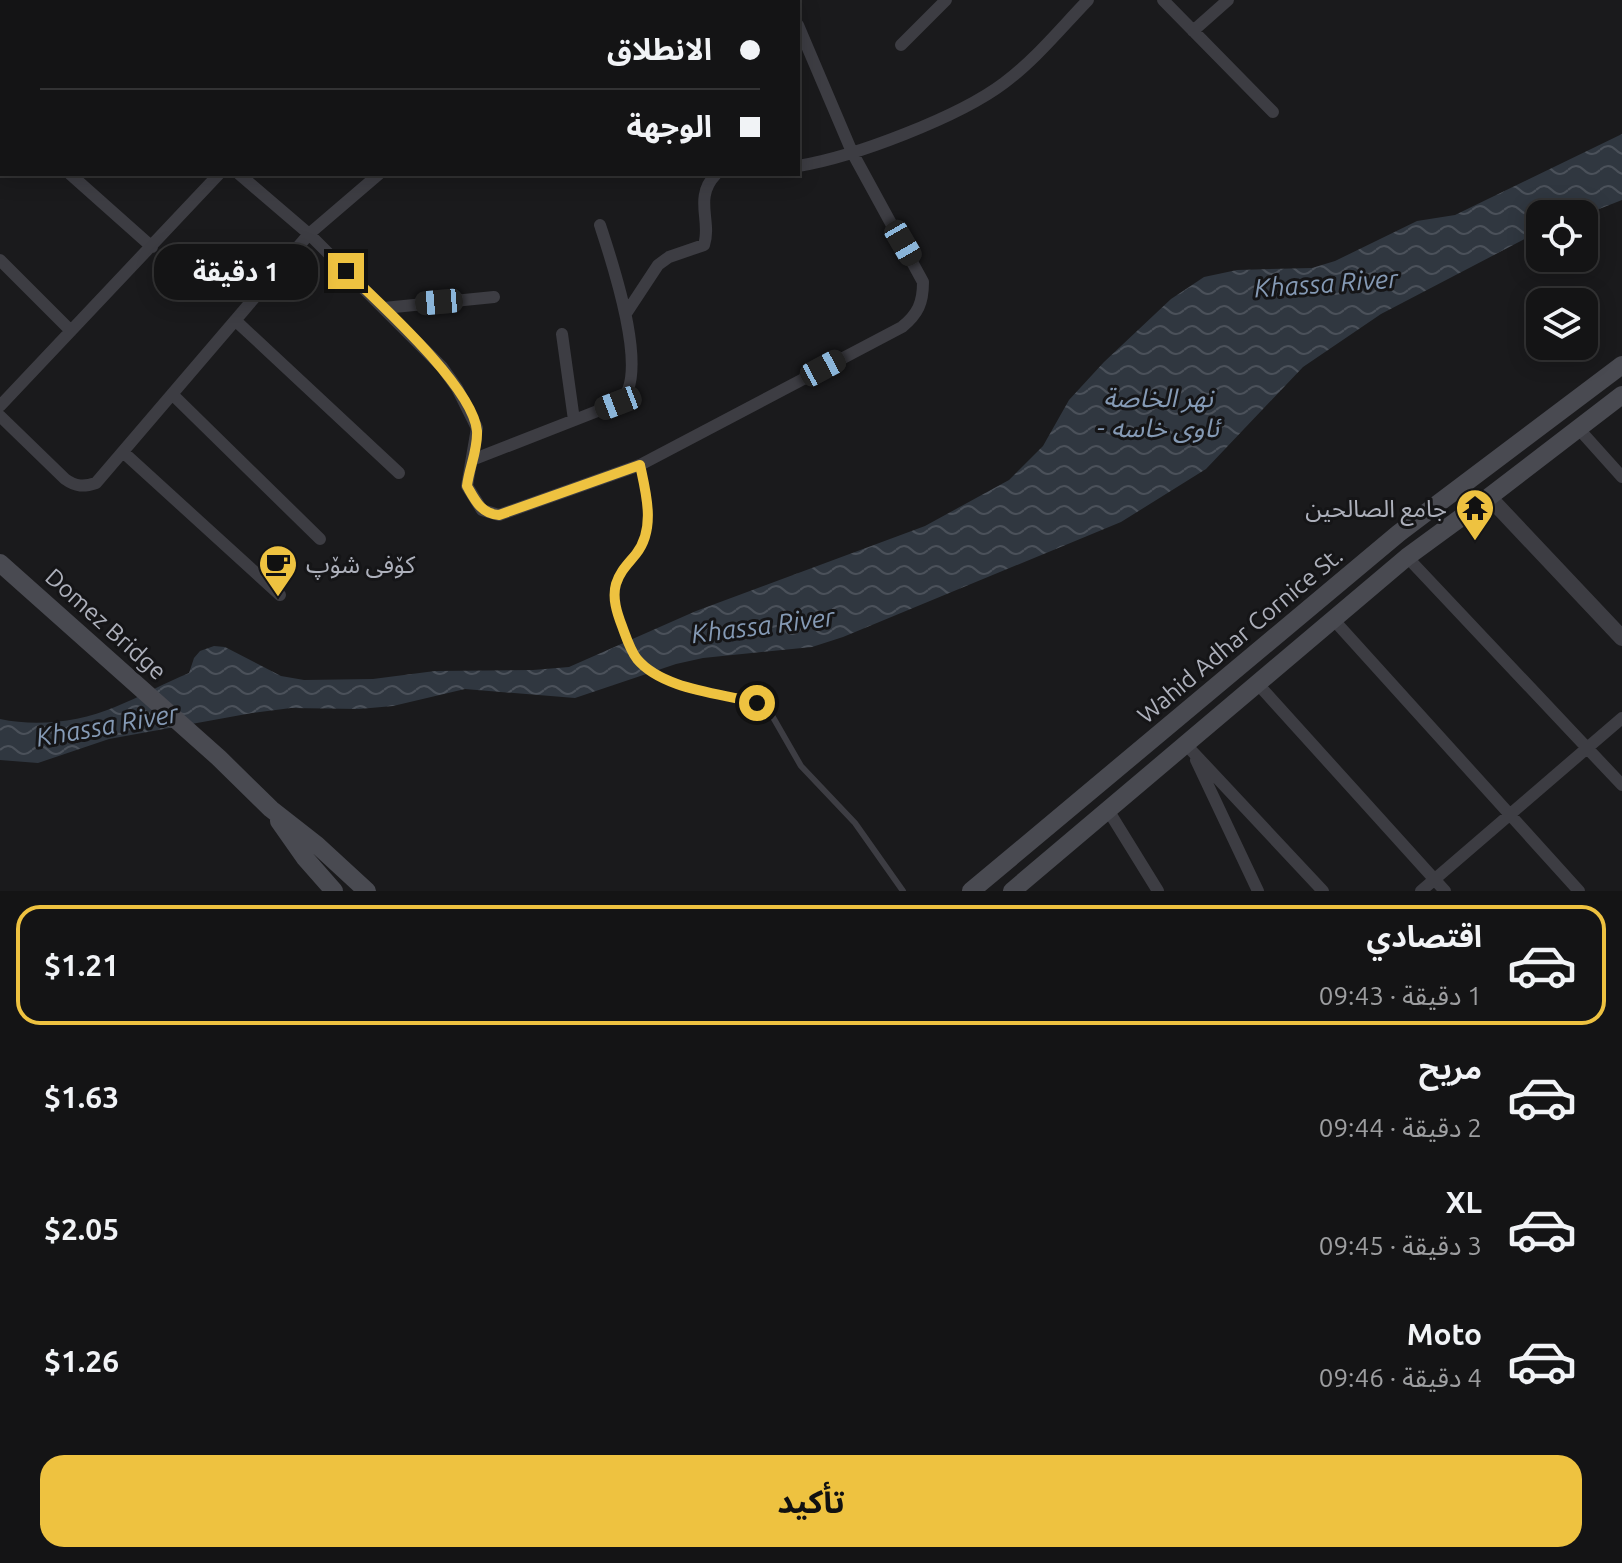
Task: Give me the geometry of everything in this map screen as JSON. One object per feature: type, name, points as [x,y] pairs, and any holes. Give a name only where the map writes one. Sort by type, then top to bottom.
[{"type":"main road","name":"Wahid Adhar Cornice St.","points":[[971,891],[1399,533],[1622,365]]},
{"type":"main road","name":"Wahid Adhar Cornice St.","points":[[1012,891],[1188,746],[1256,682],[1407,557],[1622,395]]},
{"type":"main road","name":"Domez Bridge","points":[[0,556],[7,568],[219,758],[271,809]]},
{"type":"main road","points":[[271,809],[305,858],[334,891]]},
{"type":"main road","points":[[271,809],[308,837],[367,891]]},
{"type":"main road","points":[[1020,848],[1037,869]]},
{"type":"street","points":[[901,45],[946,0]]},
{"type":"street","points":[[800,165],[852,152],[970,104],[1004,84],[1088,0]]},
{"type":"street","points":[[1163,0],[1273,112]]},
{"type":"street","points":[[1193,31],[1228,0]]},
{"type":"street","points":[[241,176],[309,234],[442,367],[457,388],[477,428],[467,486],[482,510],[490,515],[499,515],[640,465],[902,327],[916,316],[923,300],[923,282],[852,152],[800,30]]},
{"type":"street","points":[[72,176],[152,247]]},
{"type":"street","points":[[0,406],[217,176]]},
{"type":"street","points":[[0,416],[74,485],[86,487],[96,483],[309,234],[377,176]]},
{"type":"street","points":[[627,312],[658,265],[669,257],[704,245],[704,204],[709,183],[714,176]]},
{"type":"street","points":[[472,460],[618,403],[629,394],[627,312],[600,225]]},
{"type":"street","points":[[0,260],[71,331]]},
{"type":"street","points":[[384,308],[494,297]]},
{"type":"street","points":[[236,321],[399,473]]},
{"type":"street","points":[[562,334],[574,420]]},
{"type":"street","points":[[172,394],[320,539]]},
{"type":"street","points":[[1578,428],[1622,477]]},
{"type":"street","points":[[123,452],[280,595]]},
{"type":"street","points":[[1489,497],[1622,638]]},
{"type":"street","points":[[1407,557],[1622,785]]},
{"type":"street","points":[[1332,618],[1579,891]]},
{"type":"street","points":[[1256,682],[1445,891]]},
{"type":"street","points":[[1421,891],[1622,718]]},
{"type":"street","points":[[1188,746],[1258,891]]},
{"type":"street","points":[[1188,746],[1323,891]]},
{"type":"street","points":[[1108,810],[1158,891]]},
{"type":"lane","points":[[640,465],[648,505],[644,543],[623,567],[614,600],[639,662],[688,688],[757,703],[770,712],[801,766],[855,823],[903,891]]},
{"type":"water","name":"نهر الخاصة - ئاوی خاسە","points":[[1622,134],[1622,200],[1598,209],[1598,200],[1526,200],[1526,238],[1381,314],[1303,367],[1206,469],[1121,522],[843,637],[812,647],[703,658],[676,664],[575,698],[465,689],[393,706],[291,708],[252,713],[109,739],[38,763],[0,760],[0,719],[43,723],[102,712],[189,673],[200,651],[214,646],[225,647],[281,676],[304,680],[373,679],[435,671],[569,667],[696,611],[925,526],[1009,480],[1043,446],[1069,400],[1104,362],[1171,299],[1204,277],[1237,270],[1312,268],[1335,261],[1417,221],[1455,215]]},
{"type":"place","name":"جامع الصالحين","points":[[1475,542]]},
{"type":"place","name":"کۆفی شۆپ","points":[[278,598]]},
{"type":"route","points":[[346,271],[442,367],[457,388],[477,428],[467,486],[482,510],[490,515],[499,515],[640,465],[648,505],[644,543],[623,567],[614,600],[632,652],[648,669],[688,688],[757,703]]},
{"type":"water label","name":"Khassa River","points":[[1326,283]]},
{"type":"water label","name":"Khassa River","points":[[763,625]]},
{"type":"water label","name":"Khassa River","points":[[107,725]]}]
